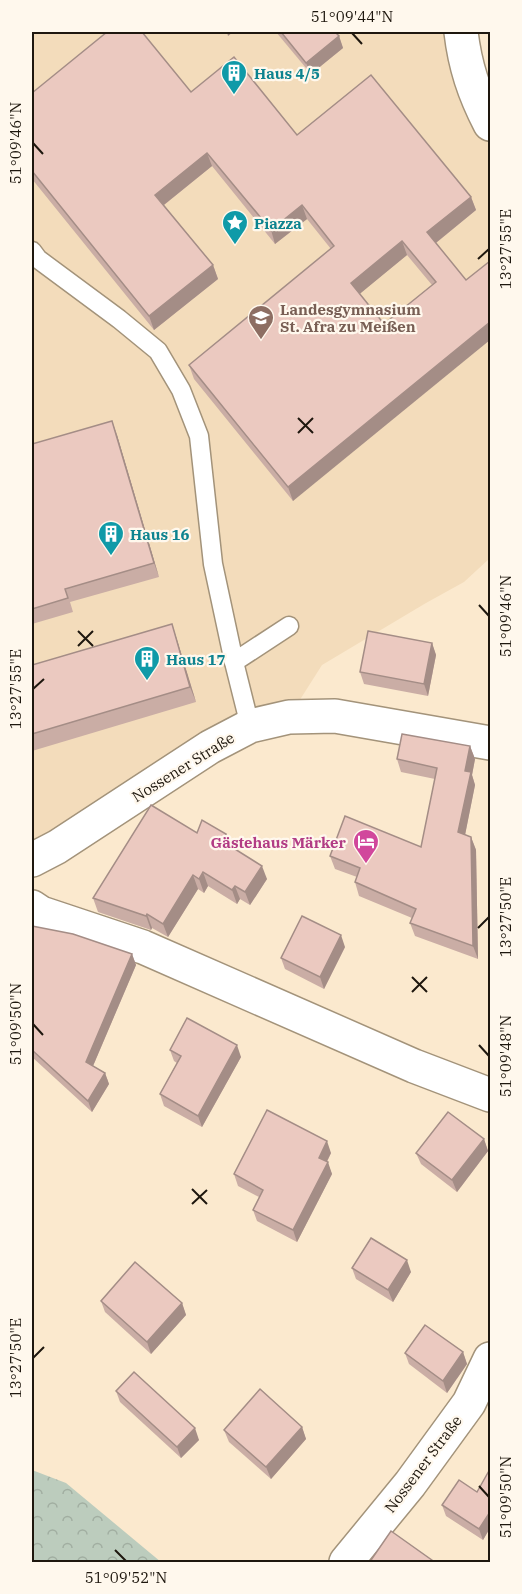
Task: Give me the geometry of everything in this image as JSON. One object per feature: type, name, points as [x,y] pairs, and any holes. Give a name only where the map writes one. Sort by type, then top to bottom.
[{"type":"street","points":[[461,32],[464,62],[480,105],[490,124]]},
{"type":"street","name":"Nossener Straße","points":[[32,860],[57,847],[210,747],[250,726],[289,717],[335,716],[490,743]]},
{"type":"street","points":[[32,906],[41,912],[143,947],[414,1066],[490,1095]]},
{"type":"street","name":"Nossener Straße","points":[[346,1563],[410,1484],[470,1403],[490,1359]]},
{"type":"lane","points":[[32,251],[38,259],[158,351],[181,390],[199,436],[213,564],[250,726]]},
{"type":"lane","points":[[234,662],[289,626]]},
{"type":"shaded area","name":"Landesgymnasium St. Afra zu Meißen","points":[[32,32],[461,32],[490,124],[490,558],[464,582],[322,665],[289,717],[57,847],[32,839]]},
{"type":"green space","points":[[32,1470],[66,1483],[161,1562],[32,1562]]},
{"type":"building","points":[[107,32],[142,32],[191,92],[234,57],[297,135],[371,75],[471,197],[427,232],[466,280],[490,261],[490,322],[288,487],[189,365],[334,246],[302,205],[271,230],[207,153],[155,195],[213,265],[149,316],[32,171],[32,93]],"holes":[[[402,241],[436,282],[384,324],[351,283]]]},
{"type":"building","points":[[281,32],[335,32],[339,36],[306,63]]},
{"type":"building","points":[[112,421],[154,563],[65,589],[68,598],[32,609],[32,444]]},
{"type":"building","points":[[172,624],[190,687],[32,734],[32,665]]},
{"type":"building","points":[[368,631],[432,643],[424,684],[360,672]]},
{"type":"building","points":[[402,734],[470,746],[465,771],[471,772],[458,832],[471,837],[473,946],[410,923],[416,909],[355,882],[360,868],[330,856],[345,816],[421,847],[437,768],[397,759]]},
{"type":"building","points":[[151,805],[197,833],[202,820],[226,834],[222,841],[262,866],[245,892],[235,886],[232,890],[203,872],[199,879],[193,875],[163,924],[147,914],[146,916],[93,898]]},
{"type":"building","points":[[302,916],[341,935],[320,977],[281,958]]},
{"type":"building","points":[[32,926],[73,934],[132,954],[86,1062],[105,1073],[88,1101],[32,1050]]},
{"type":"building","points":[[187,1018],[237,1045],[198,1116],[160,1094],[181,1056],[170,1050]]},
{"type":"building","points":[[267,1110],[327,1141],[319,1158],[328,1162],[293,1230],[253,1210],[263,1190],[234,1174]]},
{"type":"building","points":[[448,1112],[484,1139],[452,1180],[416,1153]]},
{"type":"building","points":[[371,1238],[407,1260],[388,1290],[352,1268]]},
{"type":"building","points":[[135,1262],[182,1303],[147,1342],[101,1301]]},
{"type":"building","points":[[425,1325],[463,1352],[443,1381],[405,1353]]},
{"type":"building","points":[[134,1372],[195,1428],[177,1447],[116,1391]]},
{"type":"building","points":[[260,1389],[302,1427],[266,1467],[224,1430]]},
{"type":"building","points":[[490,1469],[490,1512],[479,1529],[442,1505],[459,1480],[477,1492]]},
{"type":"building","points":[[391,1531],[436,1563],[369,1563]]},
{"type":"place","name":"Haus 4/5","points":[[234,96]]},
{"type":"place","name":"Piazza","points":[[235,246]]},
{"type":"place","name":"Landesgymnasium St. Afra zu Meißen","points":[[261,341]]},
{"type":"place","name":"Haus 16","points":[[111,557]]},
{"type":"place","name":"Haus 17","points":[[147,682]]},
{"type":"place","name":"Gästehaus Märker","points":[[366,865]]}]
